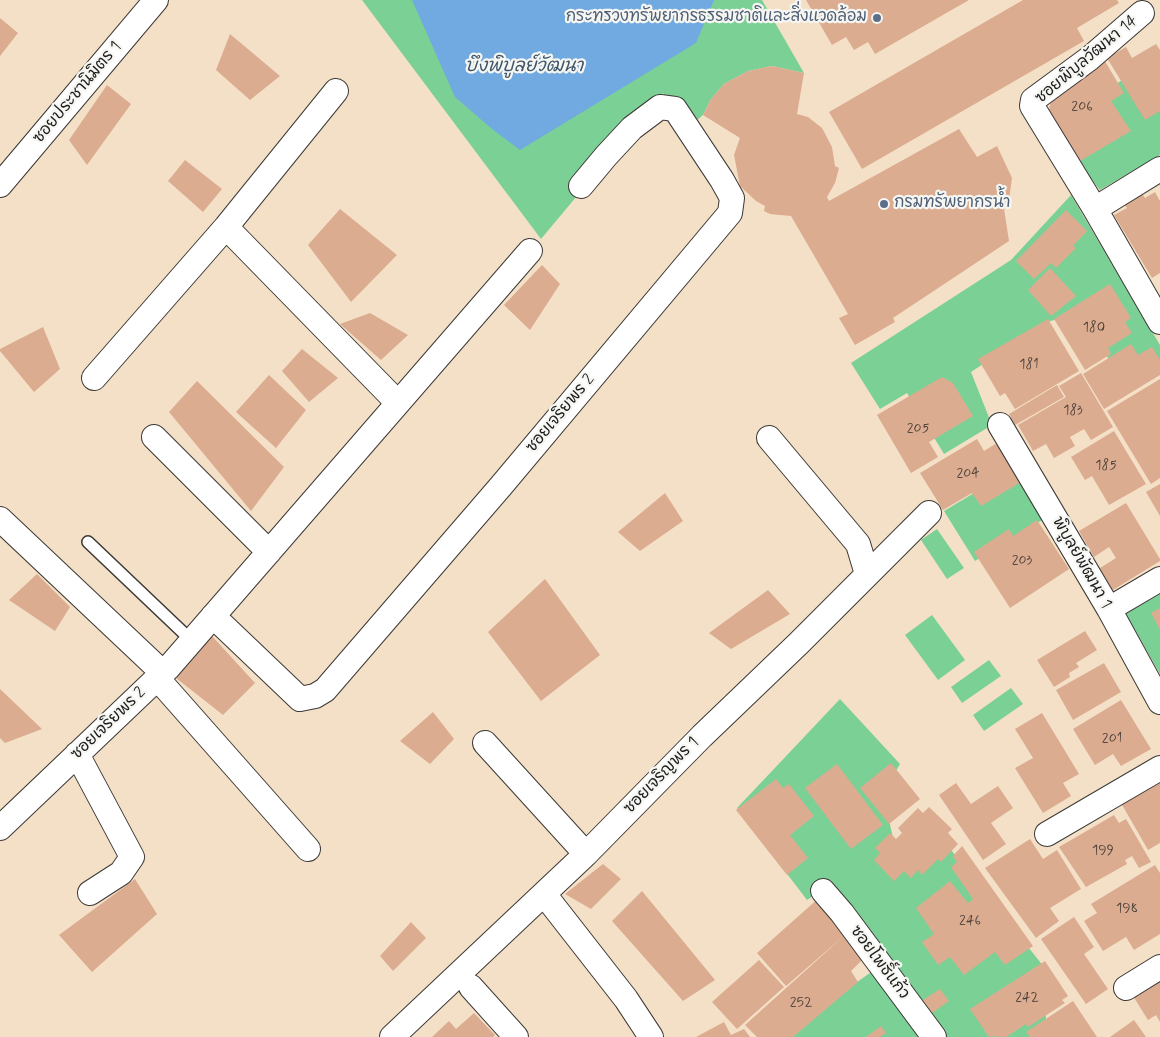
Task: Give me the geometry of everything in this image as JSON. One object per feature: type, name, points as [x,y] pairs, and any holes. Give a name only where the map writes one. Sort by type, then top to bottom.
[{"type":"street","name":"ซอยประชานิมิตร 1","points":[[0,185],[156,0]]},
{"type":"street","name":"ซอยพิบูลวัฒนา 14","points":[[1142,13],[1090,58],[1033,100],[1032,106],[1095,209],[1160,322]]},
{"type":"street","points":[[94,378],[226,228],[336,91]]},
{"type":"street","name":"ซอยเจริยพร 2","points":[[213,616],[300,699],[314,696],[325,690],[501,486],[730,213],[732,198],[676,109],[660,106],[632,128],[581,186]]},
{"type":"street","points":[[1095,209],[1160,169]]},
{"type":"street","points":[[226,228],[398,404]]},
{"type":"street","name":"ซอยเจริยพร 2","points":[[0,828],[169,667],[530,251]]},
{"type":"street","name":"พิบูลย์พัฒนา 1","points":[[1000,425],[1109,609],[1160,702]]},
{"type":"street","points":[[154,437],[269,552]]},
{"type":"street","points":[[769,438],[858,544],[867,574]]},
{"type":"street","name":"ซอยเจริญพร 1","points":[[392,1037],[586,854],[702,736],[930,513]]},
{"type":"street","points":[[0,519],[160,675],[308,850]]},
{"type":"street","points":[[1109,609],[1160,579]]},
{"type":"street","points":[[485,743],[586,854]]},
{"type":"street","points":[[77,754],[132,857],[120,873],[90,893]]},
{"type":"street","points":[[1047,834],[1160,768]]},
{"type":"street","name":"ซอยโพธิ์แก้ว","points":[[823,891],[842,913],[934,1037]]},
{"type":"street","points":[[544,894],[626,999],[651,1037]]},
{"type":"street","points":[[1126,988],[1160,967]]},
{"type":"street","points":[[471,987],[516,1037]]},
{"type":"lane","points":[[88,542],[192,641]]},
{"type":"green space","points":[[362,0],[762,0],[804,73],[772,66],[748,71],[724,84],[711,99],[703,115],[689,127],[663,93],[541,239]]},
{"type":"green space","points":[[1126,77],[1160,100],[1160,155],[1100,190],[1072,155],[1097,98]]},
{"type":"green space","points":[[1071,195],[1160,345],[1160,373],[1111,362],[1076,314],[1047,322],[971,372],[992,425],[944,454],[907,393],[880,409],[851,363],[1011,260]]},
{"type":"green space","points":[[1014,469],[1044,519],[975,561],[944,511]]},
{"type":"green space","points":[[937,529],[964,568],[947,579],[921,540]]},
{"type":"green space","points":[[1160,592],[1160,674],[1126,614]]},
{"type":"green space","points":[[932,615],[965,660],[938,680],[905,635]]},
{"type":"green space","points":[[989,660],[1001,676],[962,703],[951,687]]},
{"type":"green space","points":[[1011,688],[1023,704],[984,731],[973,715]]},
{"type":"green space","points":[[840,699],[900,764],[883,793],[895,847],[940,836],[1044,967],[1046,1020],[1030,1037],[780,1037],[874,970],[815,895],[807,900],[737,808]]},
{"type":"water","name":"บึงพิบูลย์วัฒนา","points":[[412,0],[714,0],[696,43],[520,150],[455,97]]},
{"type":"building","name":"กระทรวงทรัพยากรธรรมชาติและสิ่งแวดล้อม","points":[[806,0],[969,0],[875,54],[868,42],[854,50],[846,37],[832,45]]},
{"type":"building","points":[[1023,0],[1117,0],[1119,3],[1077,28],[1084,41],[862,169],[829,112]]},
{"type":"building","points":[[0,18],[18,33],[0,56]]},
{"type":"building","points":[[230,34],[280,76],[250,100],[216,70]]},
{"type":"building","points":[[1156,44],[1160,50],[1160,111],[1145,120],[1107,58],[1126,47],[1132,58]]},
{"type":"building","points":[[1103,58],[1124,93],[1111,101],[1131,131],[1080,161],[1048,113],[1051,101]]},
{"type":"building","name":"กรมทรัพยากรน้ำ","points":[[772,66],[804,73],[797,114],[808,117],[822,128],[832,147],[835,166],[839,168],[835,183],[827,197],[829,201],[959,129],[977,157],[997,146],[1012,178],[1009,200],[1004,209],[1009,241],[893,318],[895,322],[855,345],[839,318],[848,314],[791,216],[770,214],[764,211],[765,206],[756,201],[740,186],[734,155],[740,138],[703,115],[711,99],[724,84],[748,71]]},
{"type":"building","points":[[107,85],[131,104],[87,165],[69,140]]},
{"type":"building","points":[[185,160],[222,189],[203,212],[168,181]]},
{"type":"building","points":[[1139,189],[1145,198],[1155,192],[1160,201],[1160,273],[1152,278],[1114,215],[1127,208],[1121,199]]},
{"type":"building","points":[[340,209],[397,255],[351,302],[308,245]]},
{"type":"building","points":[[1066,210],[1087,231],[1073,246],[1076,248],[1056,268],[1051,263],[1034,279],[1016,261]]},
{"type":"building","points":[[542,265],[560,284],[530,330],[504,305]]},
{"type":"building","points":[[1050,268],[1076,296],[1051,316],[1028,290]]},
{"type":"building","points":[[1110,284],[1131,318],[1125,322],[1132,333],[1108,348],[1111,354],[1085,370],[1054,319]]},
{"type":"building","points":[[370,313],[408,335],[381,360],[340,324]]},
{"type":"building","points":[[1048,319],[1079,371],[1015,409],[1005,393],[1000,396],[978,359]]},
{"type":"building","points":[[43,327],[60,369],[34,392],[0,349]]},
{"type":"building","points":[[1131,344],[1138,355],[1152,347],[1160,360],[1160,375],[1104,409],[1083,374]]},
{"type":"building","points":[[302,349],[338,378],[309,402],[282,371]]},
{"type":"building","points":[[1081,373],[1113,427],[1091,440],[1084,429],[1070,437],[1075,446],[1054,458],[1046,444],[1033,451],[1018,425],[1066,397],[1059,386]]},
{"type":"building","points":[[269,375],[306,410],[276,448],[236,412]]},
{"type":"building","points":[[942,377],[953,383],[973,416],[929,442],[938,457],[911,473],[877,415]]},
{"type":"building","points":[[1160,379],[1160,478],[1151,484],[1107,411]]},
{"type":"building","points":[[197,381],[284,467],[251,511],[169,412]]},
{"type":"building","points":[[1057,385],[1064,397],[1015,425],[1009,414]]},
{"type":"building","points":[[1114,431],[1146,484],[1109,505],[1092,476],[1085,480],[1071,457]]},
{"type":"building","points":[[977,439],[984,451],[997,443],[1021,482],[981,506],[972,493],[943,510],[920,473]]},
{"type":"building","points":[[1160,484],[1160,516],[1146,492]]},
{"type":"building","points":[[665,493],[683,521],[640,551],[618,532]]},
{"type":"building","points":[[1126,503],[1160,561],[1113,590],[1100,568],[1116,558],[1109,547],[1094,557],[1079,531]]},
{"type":"building","points":[[1037,520],[1069,569],[1010,608],[974,552],[1009,529],[1013,536]]},
{"type":"building","points":[[37,574],[70,607],[55,631],[9,600]]},
{"type":"building","points":[[545,579],[600,655],[541,701],[488,632]]},
{"type":"building","points":[[768,590],[790,614],[731,649],[709,633]]},
{"type":"building","points":[[1160,608],[1160,630],[1151,613]]},
{"type":"building","points":[[1085,631],[1097,650],[1076,663],[1079,667],[1069,673],[1070,677],[1054,687],[1037,660]]},
{"type":"building","points":[[212,636],[255,683],[223,715],[176,678]]},
{"type":"building","points":[[1104,663],[1121,692],[1073,720],[1056,690]]},
{"type":"building","points":[[0,689],[42,729],[5,743],[0,738]]},
{"type":"building","points":[[1121,700],[1151,749],[1121,766],[1113,754],[1095,765],[1073,729]]},
{"type":"building","points":[[433,712],[454,739],[430,764],[400,741]]},
{"type":"building","points":[[1042,713],[1079,774],[1063,783],[1071,796],[1043,813],[1015,768],[1033,758],[1015,729]]},
{"type":"building","points":[[891,763],[920,799],[889,824],[860,788]]},
{"type":"building","points":[[837,764],[883,825],[851,849],[805,788]]},
{"type":"building","points":[[776,779],[783,788],[789,784],[814,816],[790,835],[808,858],[787,875],[736,810]]},
{"type":"building","points":[[1160,780],[1160,843],[1148,850],[1121,803]]},
{"type":"building","points":[[956,783],[971,804],[998,786],[1013,808],[991,823],[1006,844],[983,860],[939,795]]},
{"type":"building","points":[[929,807],[952,829],[948,833],[958,844],[941,862],[938,859],[922,875],[918,870],[911,878],[904,871],[894,881],[874,860],[880,853],[875,848],[890,833],[896,839],[902,833],[898,828],[918,808],[923,813]]},
{"type":"building","points":[[1114,815],[1119,823],[1126,819],[1151,862],[1139,868],[1132,856],[1125,860],[1127,864],[1086,887],[1059,847]]},
{"type":"building","points":[[1030,839],[1043,859],[1057,850],[1081,889],[1050,908],[1059,921],[1036,938],[985,868]]},
{"type":"building","points":[[962,846],[1033,946],[1005,965],[995,952],[964,975],[950,957],[938,965],[922,942],[934,934],[916,908],[950,881],[968,903],[973,899],[951,867],[957,862],[953,856]]},
{"type":"building","points":[[603,864],[621,879],[591,909],[565,894]]},
{"type":"building","points":[[1155,865],[1160,873],[1160,934],[1134,950],[1126,937],[1103,951],[1084,921],[1097,913],[1091,904]]},
{"type":"building","points":[[135,879],[157,914],[92,972],[59,935]]},
{"type":"building","points":[[642,891],[715,980],[683,1001],[612,921]]},
{"type":"building","points":[[820,897],[866,956],[851,971],[858,982],[793,1037],[757,1037],[745,1025],[845,935],[786,986],[757,953]]},
{"type":"building","points":[[1074,917],[1094,947],[1084,954],[1108,989],[1086,1004],[1041,939]]},
{"type":"building","points":[[411,922],[426,938],[393,971],[380,956]]},
{"type":"building","points":[[759,960],[784,987],[737,1029],[712,1002]]},
{"type":"building","points":[[1045,961],[1068,996],[1062,1000],[1065,1003],[1028,1027],[1026,1024],[1006,1037],[989,1037],[970,1009]]},
{"type":"building","points":[[1160,980],[1160,1022],[1156,1015],[1148,1020],[1133,996]]},
{"type":"building","points":[[940,989],[949,1001],[929,1015],[920,1002]]},
{"type":"building","points":[[1073,1001],[1097,1037],[1030,1037],[1026,1032]]},
{"type":"building","points":[[474,1013],[495,1035],[493,1037],[432,1037],[449,1021],[456,1029]]},
{"type":"building","points":[[1134,1020],[1146,1037],[1110,1037]]},
{"type":"building","points":[[724,1022],[731,1035],[744,1029],[750,1037],[696,1037]]},
{"type":"building","points":[[881,1026],[886,1033],[880,1037],[866,1037]]},
{"type":"place","name":"กระทรวงทรัพยากรธรรมชาติและสิ่งแวดล้อม","points":[[877,18]]},
{"type":"place","name":"กรมทรัพยากรน้ำ","points":[[884,204]]}]
